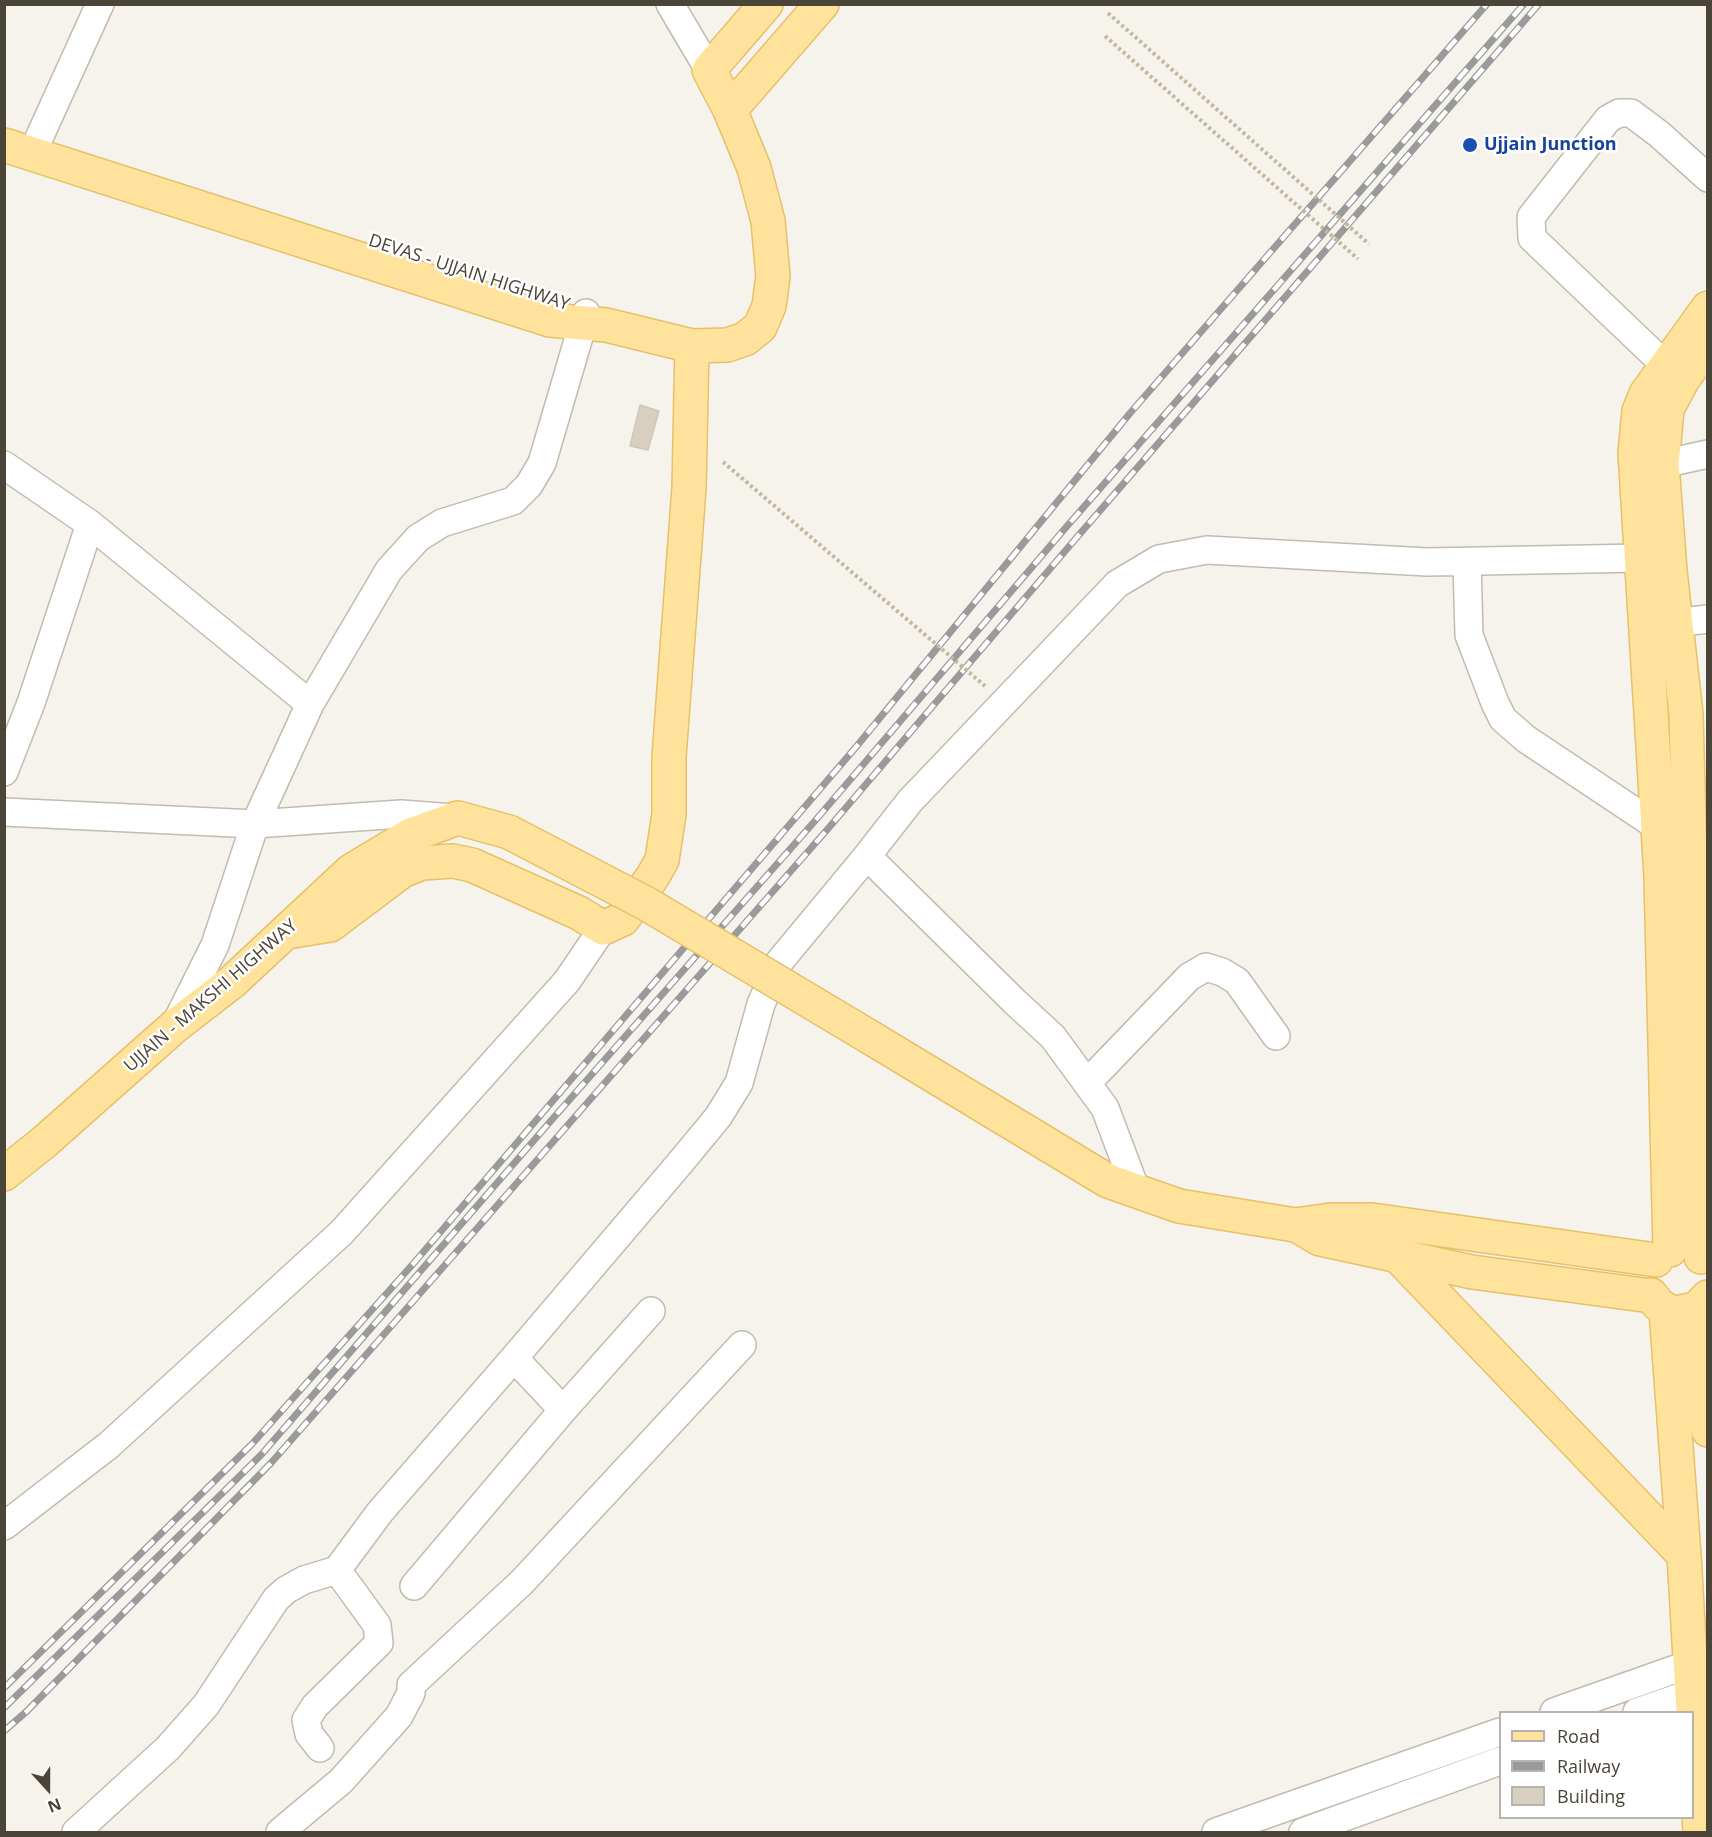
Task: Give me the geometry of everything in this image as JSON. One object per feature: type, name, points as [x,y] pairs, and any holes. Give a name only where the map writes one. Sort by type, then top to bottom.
[{"type":"main road","points":[[592,320],[692,346],[727,345],[745,339],[760,327],[769,306],[773,276],[768,221],[754,168],[730,110],[709,70],[766,4]]},
{"type":"main road","points":[[730,110],[822,4]]},
{"type":"main road","name":"DEVAS - UJJAIN HIGHWAY","points":[[4,126],[565,302],[592,320]]},
{"type":"main road","name":"DEVAS - UJJAIN HIGHWAY","points":[[4,145],[550,320],[592,320]]},
{"type":"main road","points":[[1684,1258],[1658,827],[1662,464],[1667,410],[1674,372],[1707,308]]},
{"type":"main road","points":[[287,932],[330,924],[402,871],[422,863],[453,861],[472,865],[579,913],[603,928],[623,919],[658,868],[667,839],[669,757],[689,488],[692,346]]},
{"type":"main road","points":[[1684,1258],[1696,713],[1660,624],[1641,558],[1635,453],[1636,431],[1646,394],[1707,346]]},
{"type":"main road","points":[[458,818],[509,832],[647,904],[1108,1182],[1137,1193],[1179,1206],[1295,1225],[1331,1220],[1372,1220],[1684,1258]]},
{"type":"main road","name":"UJJAIN - MAKSHI HIGHWAY","points":[[4,1174],[43,1143],[175,1026],[232,982],[351,871],[411,835],[458,818]]},
{"type":"main road","points":[[1295,1225],[1320,1239],[1400,1258],[1472,1272],[1680,1303]]},
{"type":"main road","points":[[1400,1258],[1684,1555]]},
{"type":"main road","points":[[1684,1258],[1648,1274],[1648,1285],[1680,1303],[1707,1430]]},
{"type":"main road","points":[[1680,1303],[1684,1555],[1693,1711]]},
{"type":"main road","points":[[1694,1730],[1700,1833]]},
{"type":"street","points":[[39,138],[100,4]]},
{"type":"street","points":[[670,4],[709,70]]},
{"type":"street","points":[[1674,372],[1532,238],[1531,217],[1608,119],[1619,113],[1631,113],[1659,134],[1707,178]]},
{"type":"street","points":[[175,1026],[214,945],[255,824],[310,704],[389,570],[418,538],[442,522],[513,501],[529,485],[542,463],[592,320]]},
{"type":"street","points":[[1662,464],[1707,454]]},
{"type":"street","points":[[4,465],[90,524],[310,704]]},
{"type":"street","points":[[4,772],[31,703],[90,524]]},
{"type":"street","points":[[76,1833],[168,1748],[206,1705],[276,1599],[286,1590],[304,1580],[337,1570],[380,1512],[718,1118],[740,1083],[761,1005],[780,961],[910,801],[1117,584],[1159,559],[1207,550],[1427,562],[1641,558]]},
{"type":"street","points":[[1467,562],[1469,635],[1503,719],[1526,739],[1658,827]]},
{"type":"street","points":[[1660,624],[1707,619]]},
{"type":"street","points":[[4,812],[255,824],[401,814],[458,818]]},
{"type":"street","points":[[867,856],[1015,1002],[1053,1036],[1105,1108],[1137,1193]]},
{"type":"street","points":[[4,1526],[109,1445],[342,1232],[567,981],[603,928]]},
{"type":"street","points":[[1088,1082],[1189,976],[1206,967],[1222,972],[1237,981],[1276,1036]]},
{"type":"street","points":[[414,1586],[563,1410],[651,1311]]},
{"type":"street","points":[[280,1833],[341,1781],[399,1716],[411,1693],[411,1684],[522,1582],[742,1345]]},
{"type":"street","points":[[514,1358],[563,1410]]},
{"type":"street","points":[[320,1748],[309,1734],[306,1720],[315,1706],[379,1643],[377,1625],[337,1570]]},
{"type":"street","points":[[1562,1711],[1691,1679]]},
{"type":"street","points":[[1640,1711],[1691,1679]]},
{"type":"street","points":[[1216,1833],[1287,1821],[1499,1731]]},
{"type":"street","points":[[1303,1833],[1499,1761]]},
{"type":"path","points":[[1108,13],[1369,244]]},
{"type":"path","points":[[1105,36],[1358,259]]},
{"type":"path","points":[[723,462],[985,686]]},
{"type":"building","points":[[640,405],[659,411],[648,450],[630,446]]},
{"type":"railway","points":[[4,1688],[252,1444],[413,1264],[856,747],[1131,412],[1487,4]]},
{"type":"railway","points":[[4,1708],[261,1455],[814,822],[1068,525],[1524,4]]},
{"type":"railway","points":[[4,1731],[26,1712],[271,1463],[826,831],[1539,4]]},
{"type":"place","name":"Ujjain Junction","points":[[1470,145]]}]
